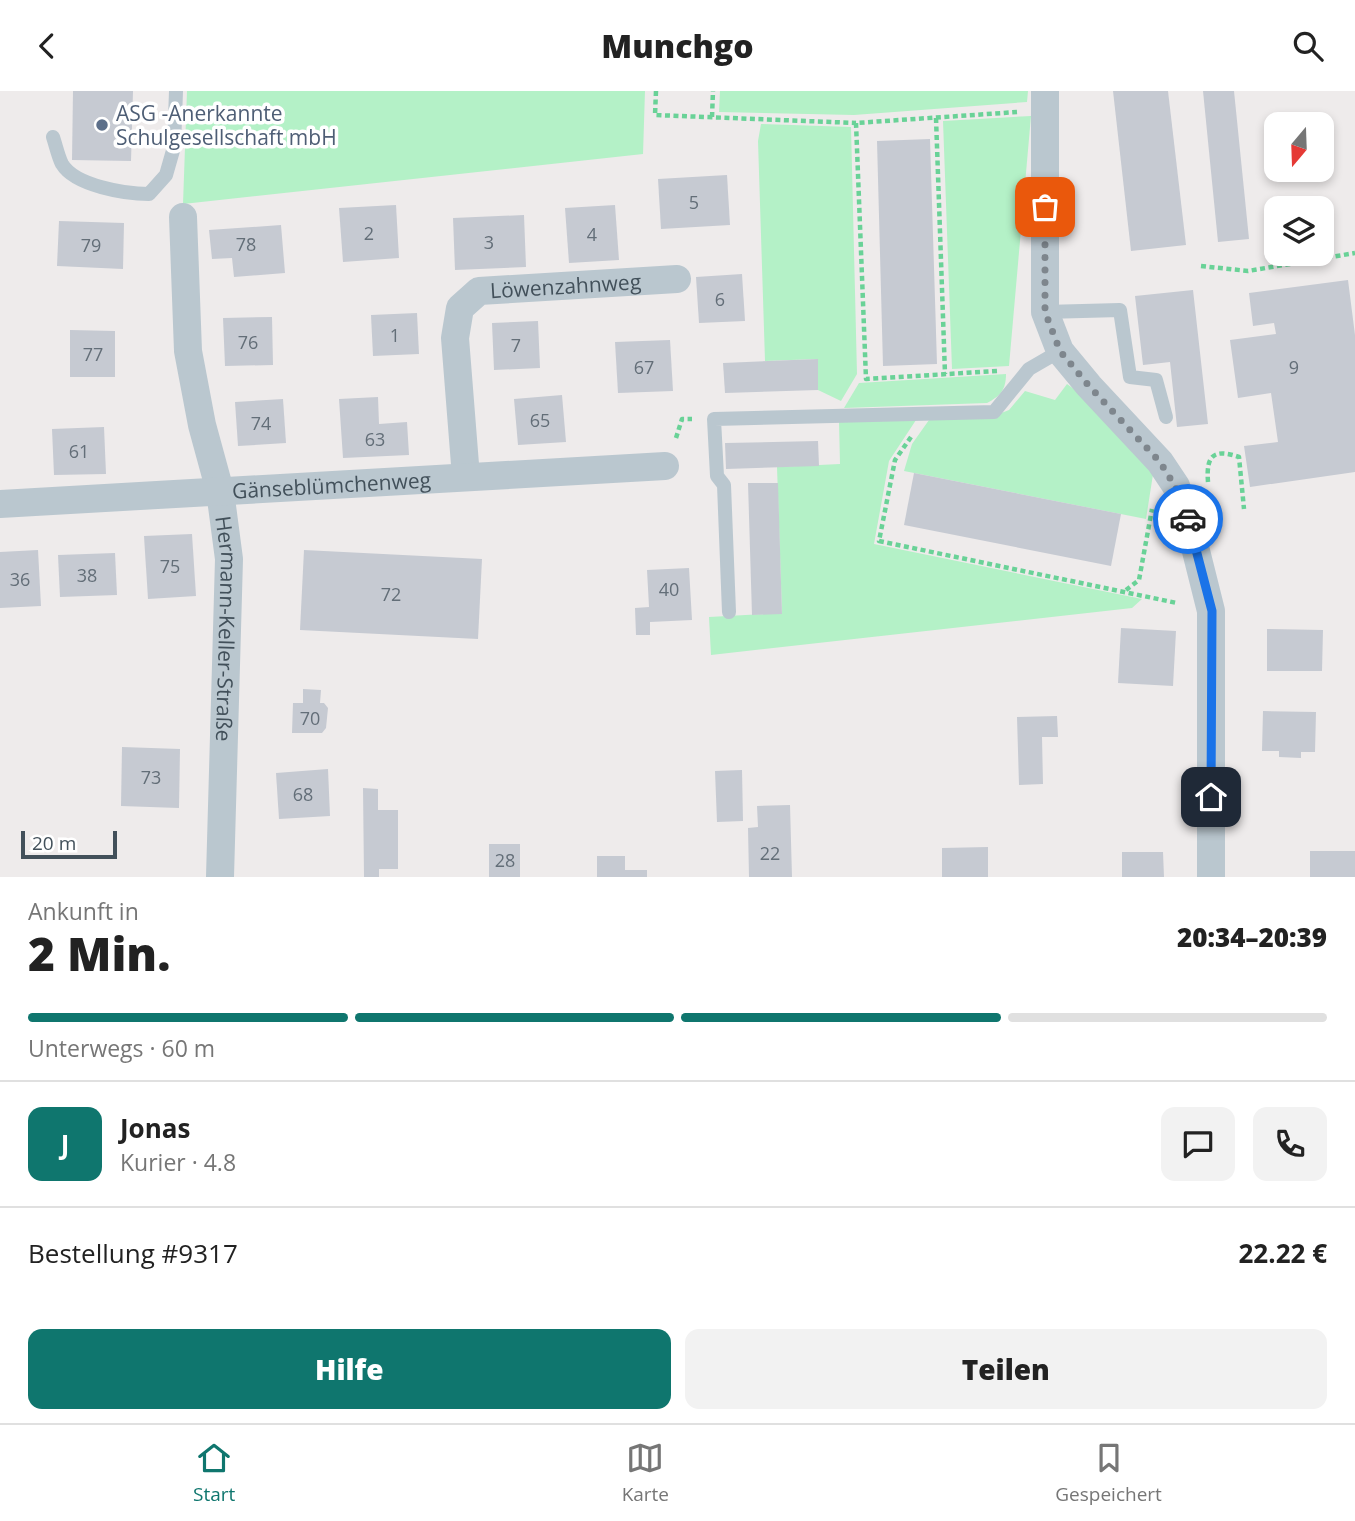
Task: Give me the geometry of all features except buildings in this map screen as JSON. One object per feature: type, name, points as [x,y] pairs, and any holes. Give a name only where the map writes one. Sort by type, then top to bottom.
[{"type":"street","points":[[1045,101],[1045,312],[1060,351],[1160,462],[1175,486],[1188,519],[1212,611],[1211,877]]},
{"type":"street","name":"Hermann-Keller-Straße","points":[[183,217],[188,351],[202,425],[220,491],[229,559],[220,877]]},
{"type":"street","name":"Löwenzahnweg","points":[[466,477],[455,338],[460,308],[479,291],[677,279]]},
{"type":"street","name":"Gänseblümchenweg","points":[[0,504],[665,466]]},
{"type":"lane","points":[[53,137],[63,166],[77,178],[125,194],[149,194],[166,175],[174,147],[176,91]]},
{"type":"lane","points":[[1045,312],[1120,310],[1130,377],[1156,380],[1166,418]]},
{"type":"lane","points":[[729,612],[724,485],[717,476],[714,418],[994,412],[1029,369],[1060,351]]},
{"type":"path","points":[[656,91],[655,115],[856,123],[936,118],[1045,101]]},
{"type":"path","points":[[712,117],[713,91]]},
{"type":"path","points":[[936,118],[945,374]]},
{"type":"path","points":[[856,123],[866,379],[1029,369]]},
{"type":"path","points":[[1201,266],[1248,271],[1355,253]]},
{"type":"path","points":[[927,414],[895,460],[879,541],[1212,611]]},
{"type":"path","points":[[665,466],[682,419],[714,418]]},
{"type":"path","points":[[1209,491],[1207,468],[1210,459],[1225,452],[1239,457],[1244,509]]},
{"type":"path","points":[[1125,591],[1139,580],[1160,462]]},
{"type":"green space","points":[[187,91],[645,91],[643,154],[183,204]]},
{"type":"green space","points":[[720,91],[1028,91],[1027,102],[854,115],[719,112]]},
{"type":"green space","points":[[1031,116],[1009,366],[952,369],[943,121]]},
{"type":"green space","points":[[761,124],[851,127],[857,374],[841,401],[818,390],[817,359],[765,361],[758,141]]},
{"type":"green space","points":[[1006,374],[1001,392],[987,403],[844,408],[859,383]]},
{"type":"green space","points":[[1067,384],[1103,410],[1154,468],[1146,519],[904,471],[912,444],[929,420],[991,417],[1009,410],[1025,391],[1055,400]]},
{"type":"green space","points":[[916,420],[889,461],[874,544],[1142,599],[1132,608],[711,655],[709,617],[782,613],[777,467],[840,464],[839,421]]},
{"type":"way so far","points":[[1045,207],[1045,312],[1060,351],[1160,462],[1175,486],[1188,519]]},
{"type":"place","name":"ASG -Anerkannte Schulgesellschaft mbH","points":[[102,125]]},
{"type":"route","points":[[1188,519],[1212,611],[1211,797]]}]
